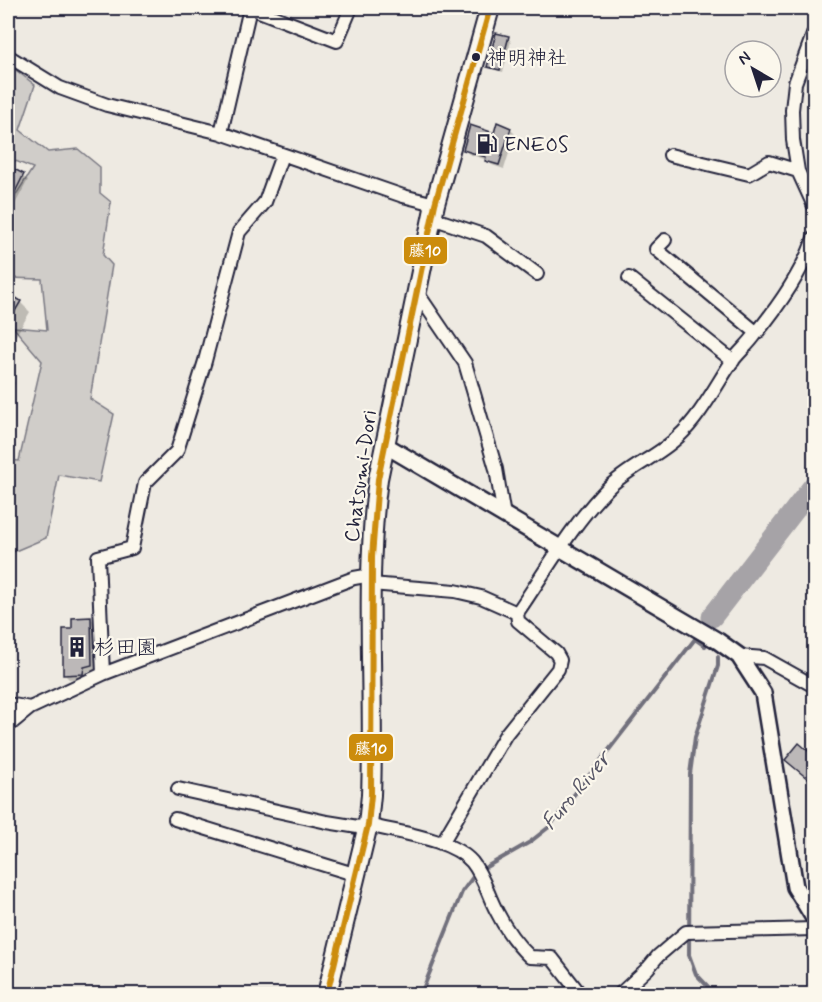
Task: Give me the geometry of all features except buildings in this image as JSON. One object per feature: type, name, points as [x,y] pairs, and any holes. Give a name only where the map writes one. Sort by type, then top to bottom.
[{"type":"main road","name":"Chatsumi-Dori","points":[[327,994],[368,825],[372,765],[371,579],[374,507],[433,211],[490,8]]},
{"type":"street","points":[[221,133],[250,8],[336,41],[351,8]]},
{"type":"street","points":[[814,32],[795,83],[793,140],[798,171],[814,206]]},
{"type":"street","points":[[8,56],[60,88],[107,105],[221,133],[404,196],[486,236],[537,274]]},
{"type":"street","points":[[103,674],[98,557],[132,548],[145,483],[177,451],[205,361],[239,232],[265,202],[282,155]]},
{"type":"street","points":[[670,155],[748,174],[770,162],[798,171]]},
{"type":"street","points":[[442,843],[506,734],[560,665],[559,656],[518,621],[517,613],[560,549],[609,487],[680,436],[733,361],[758,333],[810,252],[814,238]]},
{"type":"street","points":[[665,240],[656,249],[758,333]]},
{"type":"street","points":[[629,278],[733,361]]},
{"type":"street","points":[[416,291],[465,363],[496,469],[504,516]]},
{"type":"street","points":[[385,445],[718,641],[739,656],[763,693],[795,886],[814,918]]},
{"type":"street","points":[[8,726],[30,708],[103,674],[354,578],[456,591],[481,597],[517,613]]},
{"type":"street","points":[[739,656],[764,658],[814,686]]},
{"type":"street","points":[[8,704],[30,708]]},
{"type":"street","points":[[178,789],[327,822],[368,825],[442,843],[471,861],[483,879],[497,912],[521,949],[530,957],[552,958],[580,994]]},
{"type":"street","points":[[175,819],[357,875]]},
{"type":"street","points":[[620,994],[658,956],[690,932],[814,929]]},
{"type":"shaded area","points":[[8,64],[35,85],[20,130],[48,152],[78,149],[100,167],[100,193],[111,202],[103,255],[112,265],[90,399],[114,414],[99,482],[59,475],[46,538],[8,554],[8,460],[19,461],[42,361],[13,327],[47,330],[42,279],[8,278],[8,207],[33,168],[8,158]]},
{"type":"waterway","name":"Furo River","points":[[712,617],[814,485]]},
{"type":"waterway","name":"Furo River","points":[[421,994],[462,892],[473,877],[530,842],[549,827],[695,639],[705,646]]},
{"type":"waterway","points":[[715,994],[696,974],[689,955],[690,774],[695,737],[718,666],[718,657]]},
{"type":"transit line","name":"藤10","points":[[327,994],[368,825],[371,795],[372,557],[378,479],[435,204],[490,8]]},
{"type":"place","name":"神明神社","points":[[476,57]]},
{"type":"place","name":"ENEOS","points":[[487,144]]},
{"type":"place","name":"杉田園","points":[[77,647]]}]
